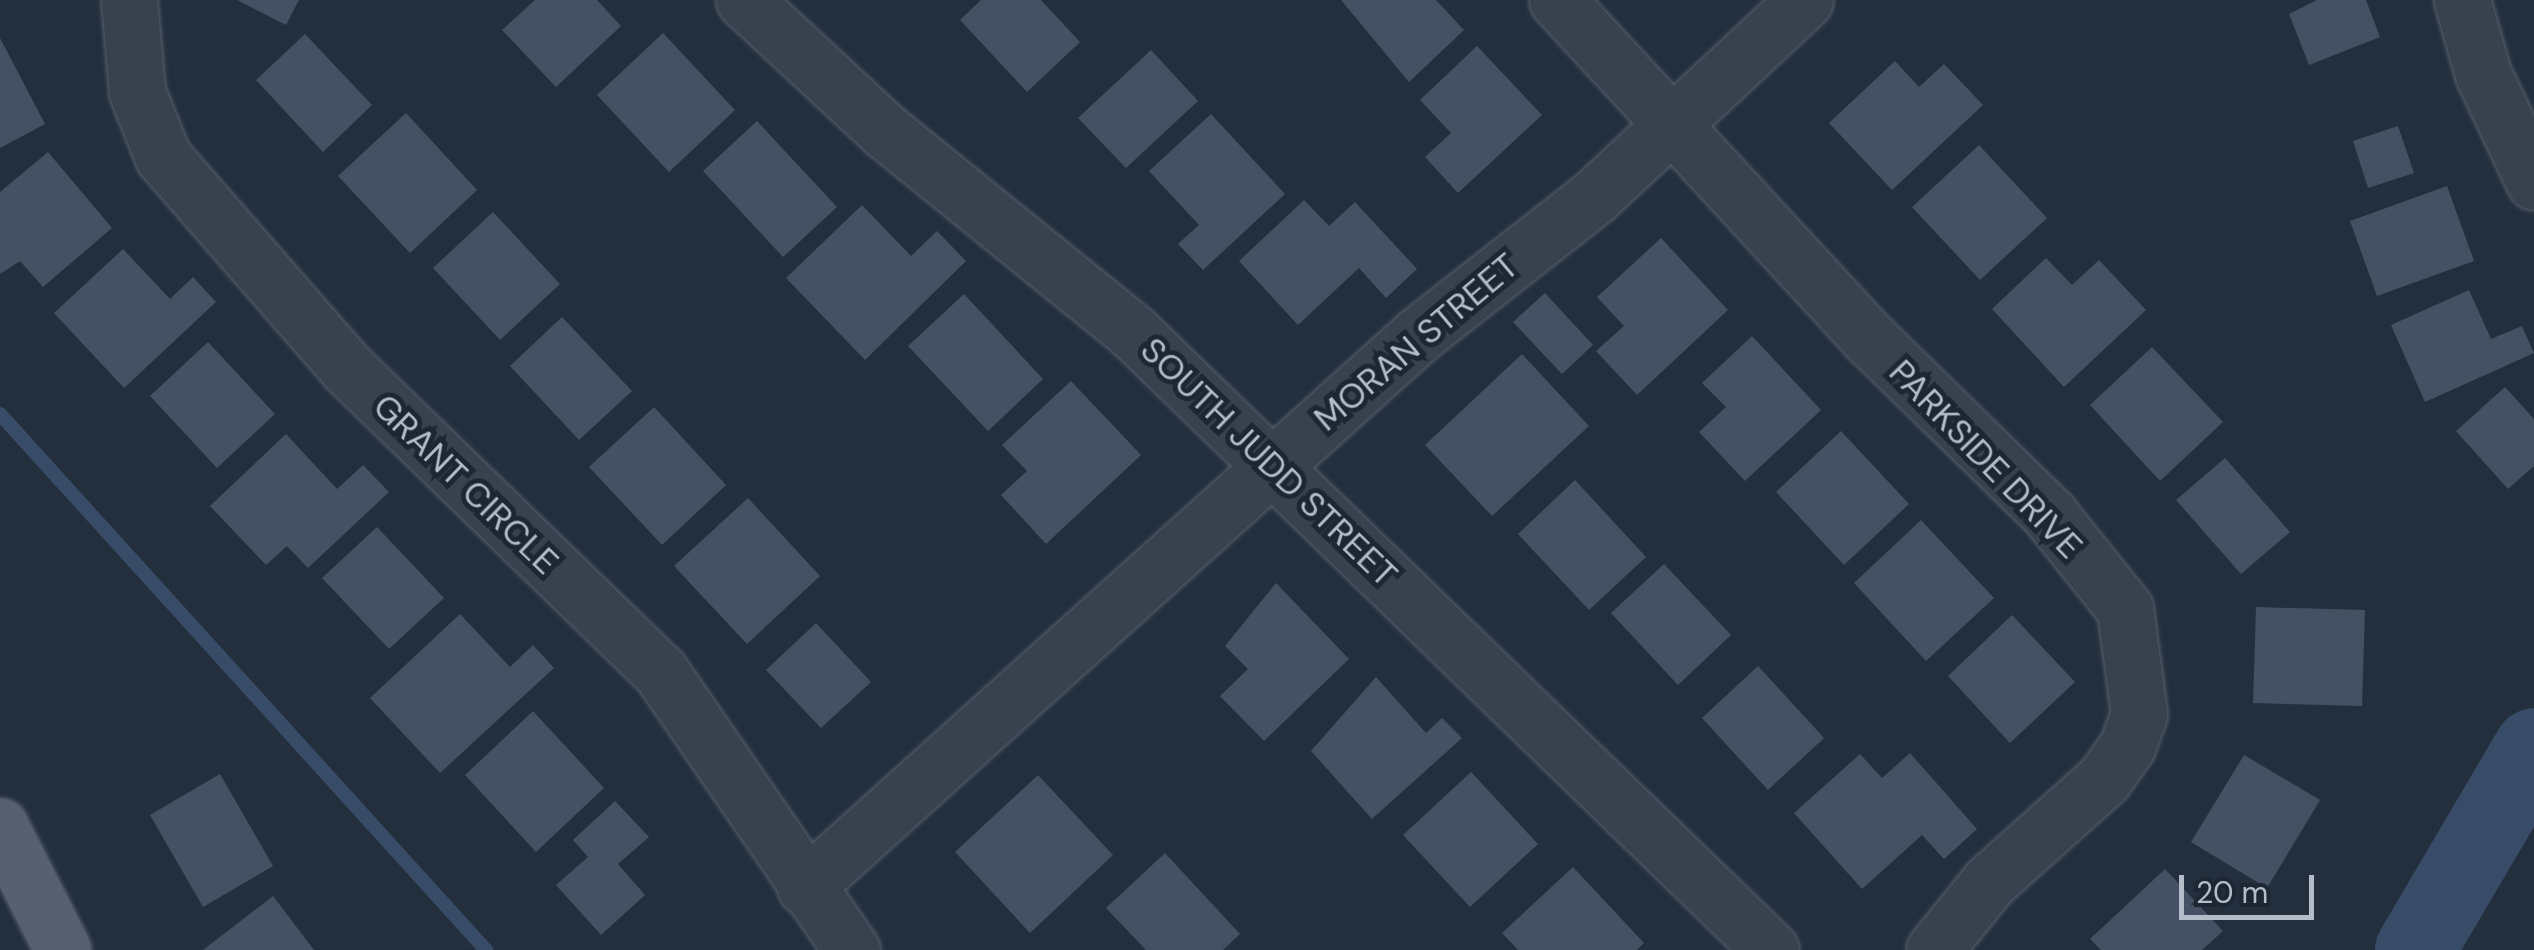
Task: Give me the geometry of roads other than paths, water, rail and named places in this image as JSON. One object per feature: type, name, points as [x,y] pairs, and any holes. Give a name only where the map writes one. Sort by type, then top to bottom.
[{"type":"main road","points":[[0,826],[63,950]]},
{"type":"street","name":"GRANT CIRCLE","points":[[128,0],[137,92],[163,157],[348,369],[660,670],[804,887],[852,950]]},
{"type":"street","name":"SOUTH JUDD STREET","points":[[744,0],[1273,464],[1772,950]]},
{"type":"street","name":"PARKSIDE DRIVE","points":[[1557,0],[1670,126],[2048,514],[2126,610],[2139,714],[2128,745],[2104,780],[1988,882],[1934,950]]},
{"type":"street","name":"MORAN STREET","points":[[804,887],[1273,464],[1670,126],[1805,0]]},
{"type":"street","points":[[2462,0],[2482,74],[2534,182]]},
{"type":"waterway","points":[[0,414],[486,950]]},
{"type":"waterway","points":[[2415,950],[2534,748]]}]
